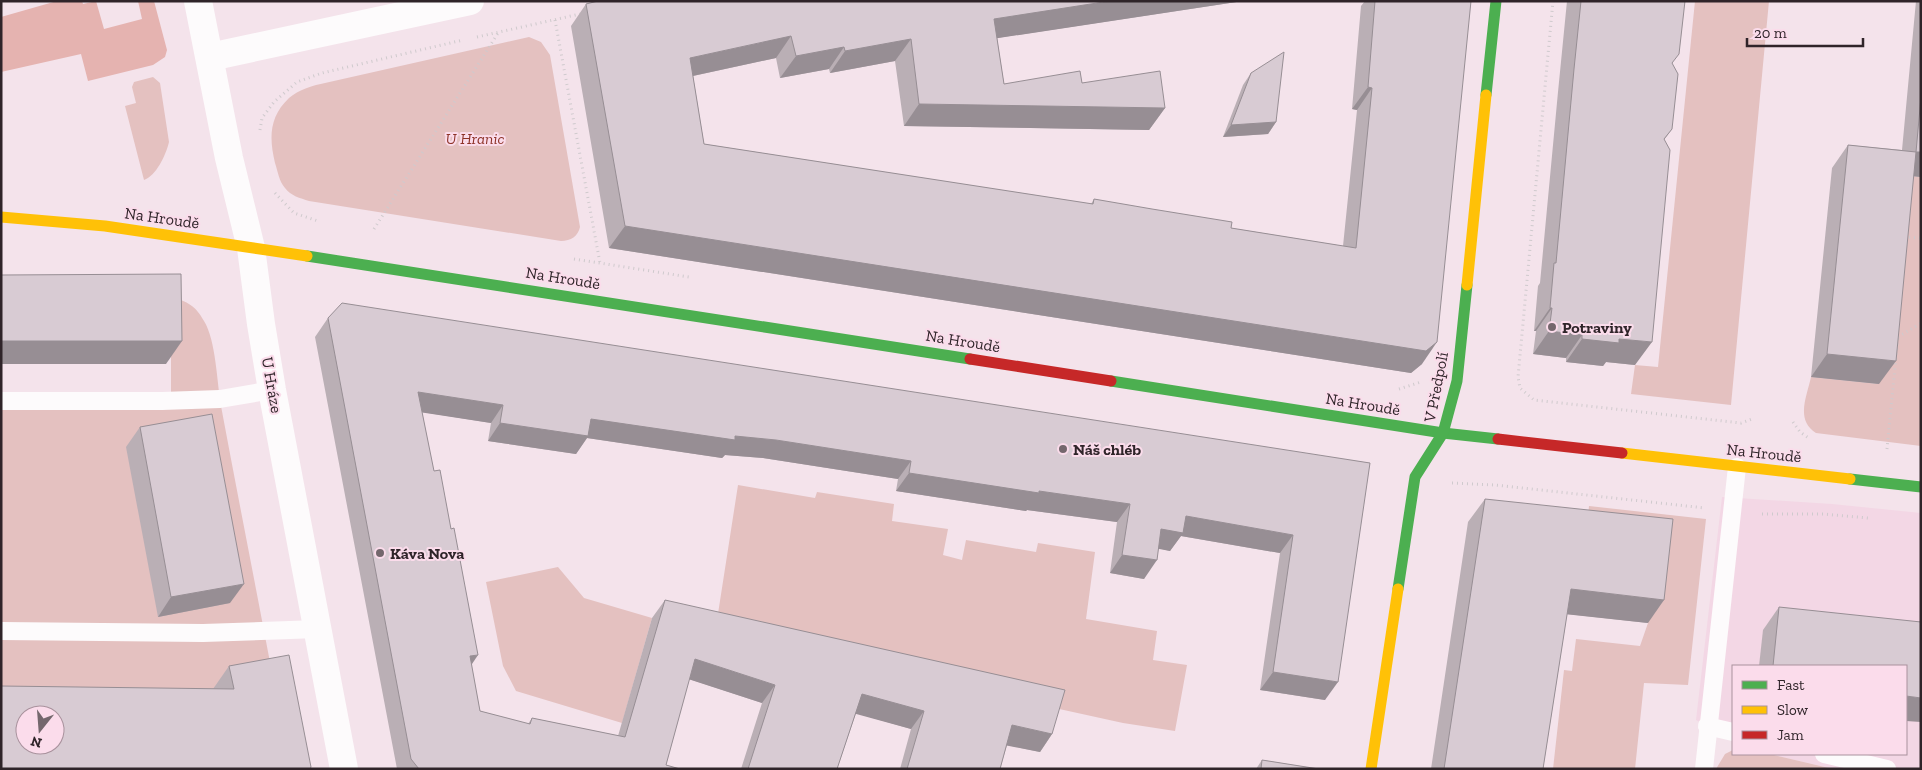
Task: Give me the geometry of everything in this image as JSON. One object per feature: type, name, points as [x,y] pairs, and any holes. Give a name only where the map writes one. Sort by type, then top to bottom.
[{"type":"street","name":"U Hráze","points":[[198,1],[229,158],[251,248],[272,390],[344,769]]},
{"type":"street","points":[[210,58],[470,1]]},
{"type":"street","name":"V Předpolí","points":[[1371,769],[1415,477],[1443,433],[1457,381],[1496,1]]},
{"type":"street","name":"Na Hroudě","points":[[1,217],[105,226],[628,305],[1443,433],[1921,487]]},
{"type":"lane","points":[[1,401],[220,399],[272,390]]},
{"type":"lane","points":[[1704,769],[1707,726],[1736,467]]},
{"type":"lane","points":[[1,632],[203,633],[318,629]]},
{"type":"lane","points":[[1707,726],[1732,732]]},
{"type":"lane","points":[[1828,755],[1887,769]]},
{"type":"path","points":[[1553,1],[1518,377],[1520,388],[1534,400],[1741,423],[1752,419]]},
{"type":"path","points":[[259,137],[262,118],[274,102],[297,82],[322,73],[584,14]]},
{"type":"path","points":[[555,20],[600,263]]},
{"type":"path","points":[[374,229],[499,32]]},
{"type":"path","points":[[268,186],[294,213],[321,221]]},
{"type":"path","points":[[367,228],[384,231]]},
{"type":"path","points":[[1903,236],[1921,238]]},
{"type":"path","points":[[570,259],[697,278]]},
{"type":"path","points":[[1890,342],[1921,323]]},
{"type":"path","points":[[1887,450],[1898,338]]},
{"type":"path","points":[[1391,388],[1401,389],[1423,381]]},
{"type":"path","points":[[1445,482],[1495,485],[1706,508]]},
{"type":"path","points":[[1755,514],[1823,514],[1872,519]]},
{"type":"shaded area","points":[[57,1],[82,1],[83,4],[96,1],[104,29],[142,19],[138,1],[154,1],[167,50],[165,57],[153,65],[88,81],[81,54],[1,72],[1,17]]},
{"type":"shaded area","points":[[1722,497],[1832,504],[1921,513],[1921,769],[1833,769],[1774,755],[1907,755],[1907,665],[1732,665],[1732,739],[1696,720]]},
{"type":"green space","points":[[1695,1],[1769,1],[1731,405],[1631,394],[1635,365],[1658,367]]},
{"type":"green space","name":"U Hranic","points":[[529,37],[541,42],[550,55],[580,227],[574,237],[561,241],[309,201],[293,195],[283,185],[273,154],[272,128],[282,105],[297,93],[306,88],[321,84]]},
{"type":"green space","points":[[153,77],[160,83],[169,142],[160,164],[153,174],[144,180],[125,106],[136,103],[132,87],[134,82]]},
{"type":"green space","points":[[1899,175],[1921,177],[1921,446],[1816,433],[1810,428],[1804,415],[1805,400],[1811,377],[1879,384]]},
{"type":"green space","points":[[171,297],[187,303],[197,311],[208,329],[211,339],[216,362],[221,406],[273,678],[213,689],[43,705],[15,705],[15,708],[1,709],[1,394],[171,393]]},
{"type":"green space","points":[[738,485],[815,498],[817,492],[894,504],[892,521],[948,529],[943,555],[962,560],[966,540],[1036,552],[1038,543],[1095,552],[1086,619],[1157,631],[1153,660],[1187,665],[1175,731],[1123,723],[715,633]]},
{"type":"green space","points":[[1589,506],[1706,519],[1688,685],[1644,683],[1635,769],[1553,769],[1564,670],[1572,671],[1576,639],[1640,646],[1648,623],[1586,535]]},
{"type":"green space","points":[[558,567],[584,598],[652,618],[622,723],[516,691],[503,666],[486,582]]},
{"type":"green space","points":[[1732,750],[1732,755],[1774,755],[1833,769],[1716,769],[1725,754]]},
{"type":"building","points":[[598,1],[1110,1],[994,19],[1004,84],[1080,71],[1082,83],[1160,71],[1165,108],[919,104],[911,39],[845,51],[844,47],[796,56],[791,36],[690,58],[704,144],[1093,204],[1094,199],[1232,222],[1231,228],[1356,248],[1372,88],[1368,87],[1375,1],[1471,1],[1437,342],[1426,351],[625,226],[586,4]]},
{"type":"building","points":[[1581,1],[1685,1],[1679,54],[1672,63],[1678,74],[1672,129],[1664,139],[1670,150],[1652,342],[1619,339],[1619,343],[1582,339],[1582,335],[1549,331],[1554,263],[1556,263]]},
{"type":"building","points":[[1284,52],[1276,122],[1231,125],[1251,73]]},
{"type":"building","points":[[1921,97],[1921,152],[1916,152]]},
{"type":"building","points":[[1848,145],[1916,152],[1896,361],[1827,354]]},
{"type":"building","points":[[181,274],[182,341],[1,341],[1,275]]},
{"type":"building","points":[[342,303],[1370,463],[1338,682],[1273,672],[1293,535],[1186,516],[1183,533],[1161,529],[1157,560],[1122,555],[1130,504],[1039,491],[1039,493],[909,473],[911,461],[776,440],[735,436],[735,440],[591,419],[588,436],[500,423],[503,405],[418,392],[434,471],[440,470],[451,529],[454,528],[478,655],[470,656],[480,711],[530,724],[532,718],[625,737],[665,600],[1065,690],[1052,734],[1012,725],[1000,769],[907,769],[924,711],[862,694],[837,769],[748,769],[775,685],[695,659],[666,765],[680,769],[419,769],[411,759],[328,318]]},
{"type":"building","points":[[212,414],[244,584],[171,597],[140,427]]},
{"type":"building","points":[[1485,499],[1673,519],[1664,600],[1571,589],[1543,769],[1444,769]]},
{"type":"building","points":[[1779,607],[1921,622],[1921,698],[1907,696],[1907,665],[1773,665]]},
{"type":"building","points":[[289,655],[310,769],[1,769],[1,686],[234,689],[229,666]]},
{"type":"building","points":[[1262,760],[1319,769],[1261,769]]},
{"type":"traffic: fast","points":[[1486,95],[1496,1]]},
{"type":"traffic: fast","points":[[307,256],[970,359]]},
{"type":"traffic: fast","points":[[1398,589],[1415,477],[1443,433],[1457,381],[1467,285]]},
{"type":"traffic: fast","points":[[1111,381],[1443,433],[1498,439]]},
{"type":"traffic: fast","points":[[1850,479],[1921,487]]},
{"type":"traffic: slow","points":[[1467,285],[1486,95]]},
{"type":"traffic: slow","points":[[1,217],[105,226],[307,256]]},
{"type":"traffic: slow","points":[[1622,453],[1850,479]]},
{"type":"traffic: slow","points":[[1371,769],[1398,589]]},
{"type":"traffic: jam","points":[[970,359],[1111,381]]},
{"type":"traffic: jam","points":[[1498,439],[1622,453]]},
{"type":"place","name":"Potraviny","points":[[1552,327]]},
{"type":"place","name":"Náš chléb","points":[[1063,449]]},
{"type":"place","name":"Káva Nova","points":[[380,553]]}]
